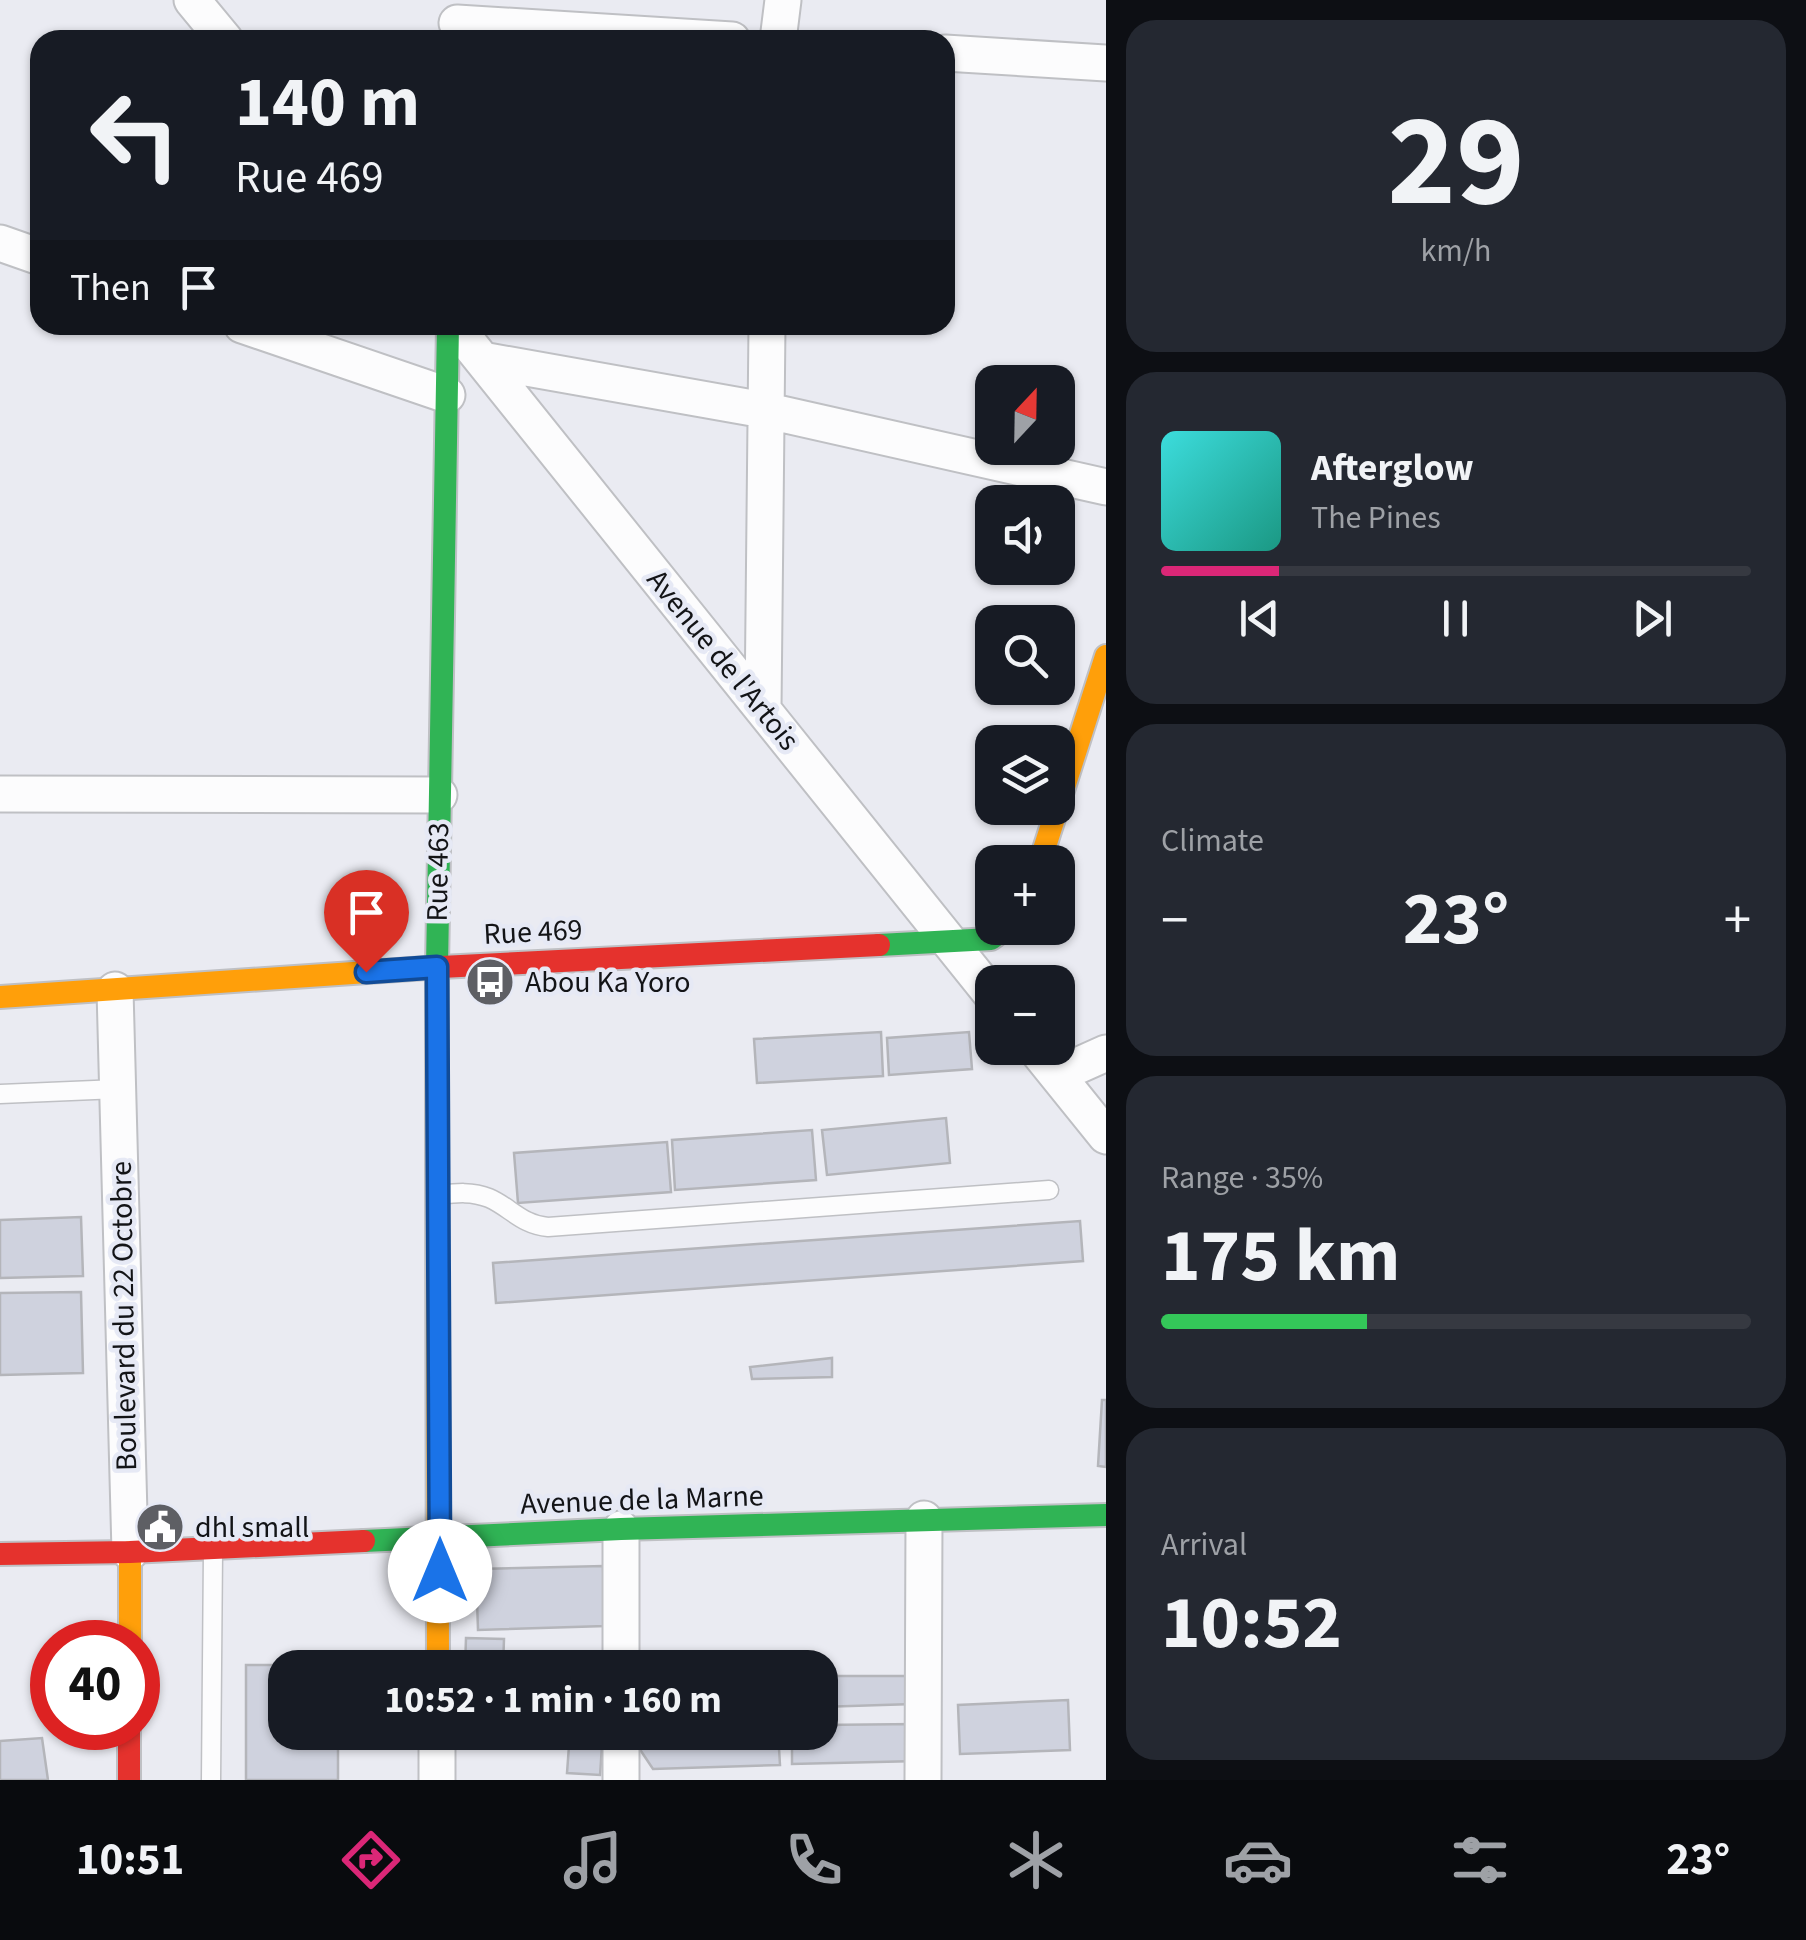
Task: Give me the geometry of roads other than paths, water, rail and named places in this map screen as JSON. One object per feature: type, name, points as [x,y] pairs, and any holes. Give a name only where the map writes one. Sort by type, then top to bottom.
[{"type":"street","points":[[192,0],[216,30]]},
{"type":"street","points":[[779,30],[782,0]]},
{"type":"street","points":[[457,21],[587,30]]},
{"type":"street","points":[[955,54],[1106,62]]},
{"type":"street","points":[[0,243],[30,253]]},
{"type":"street","points":[[272,335],[447,394]]},
{"type":"street","name":"Rue 463","points":[[438,1650],[437,967],[450,335]]},
{"type":"street","name":"Avenue de l'Artois","points":[[460,335],[975,974]]},
{"type":"street","points":[[763,710],[767,335]]},
{"type":"street","points":[[482,360],[764,410],[1106,488]]},
{"type":"street","points":[[1047,845],[1095,727],[1106,656]]},
{"type":"street","points":[[0,794],[439,796]]},
{"type":"street","name":"Rue 469","points":[[0,997],[437,967],[975,940]]},
{"type":"street","name":"Boulevard du 22 Octobre","points":[[115,990],[130,1620]]},
{"type":"street","points":[[1075,1057],[1106,1052]]},
{"type":"street","points":[[1049,1065],[1106,1136]]},
{"type":"street","name":"Avenue de la Marne","points":[[0,1554],[130,1552],[621,1529],[1106,1515]]},
{"type":"street","points":[[923,1780],[924,1520]]},
{"type":"street","points":[[621,1529],[621,1650]]},
{"type":"street","points":[[129,1750],[129,1780]]},
{"type":"street","points":[[436,1780],[437,1750]]},
{"type":"street","points":[[621,1750],[621,1780]]},
{"type":"lane","points":[[0,1094],[118,1089]]},
{"type":"lane","points":[[438,1195],[468,1192],[492,1199],[532,1226],[548,1227],[1049,1190]]},
{"type":"lane","points":[[211,1780],[213,1547]]},
{"type":"place","name":"Abou Ka Yoro","points":[[490,982]]},
{"type":"place","name":"dhl small","points":[[160,1527]]}]
